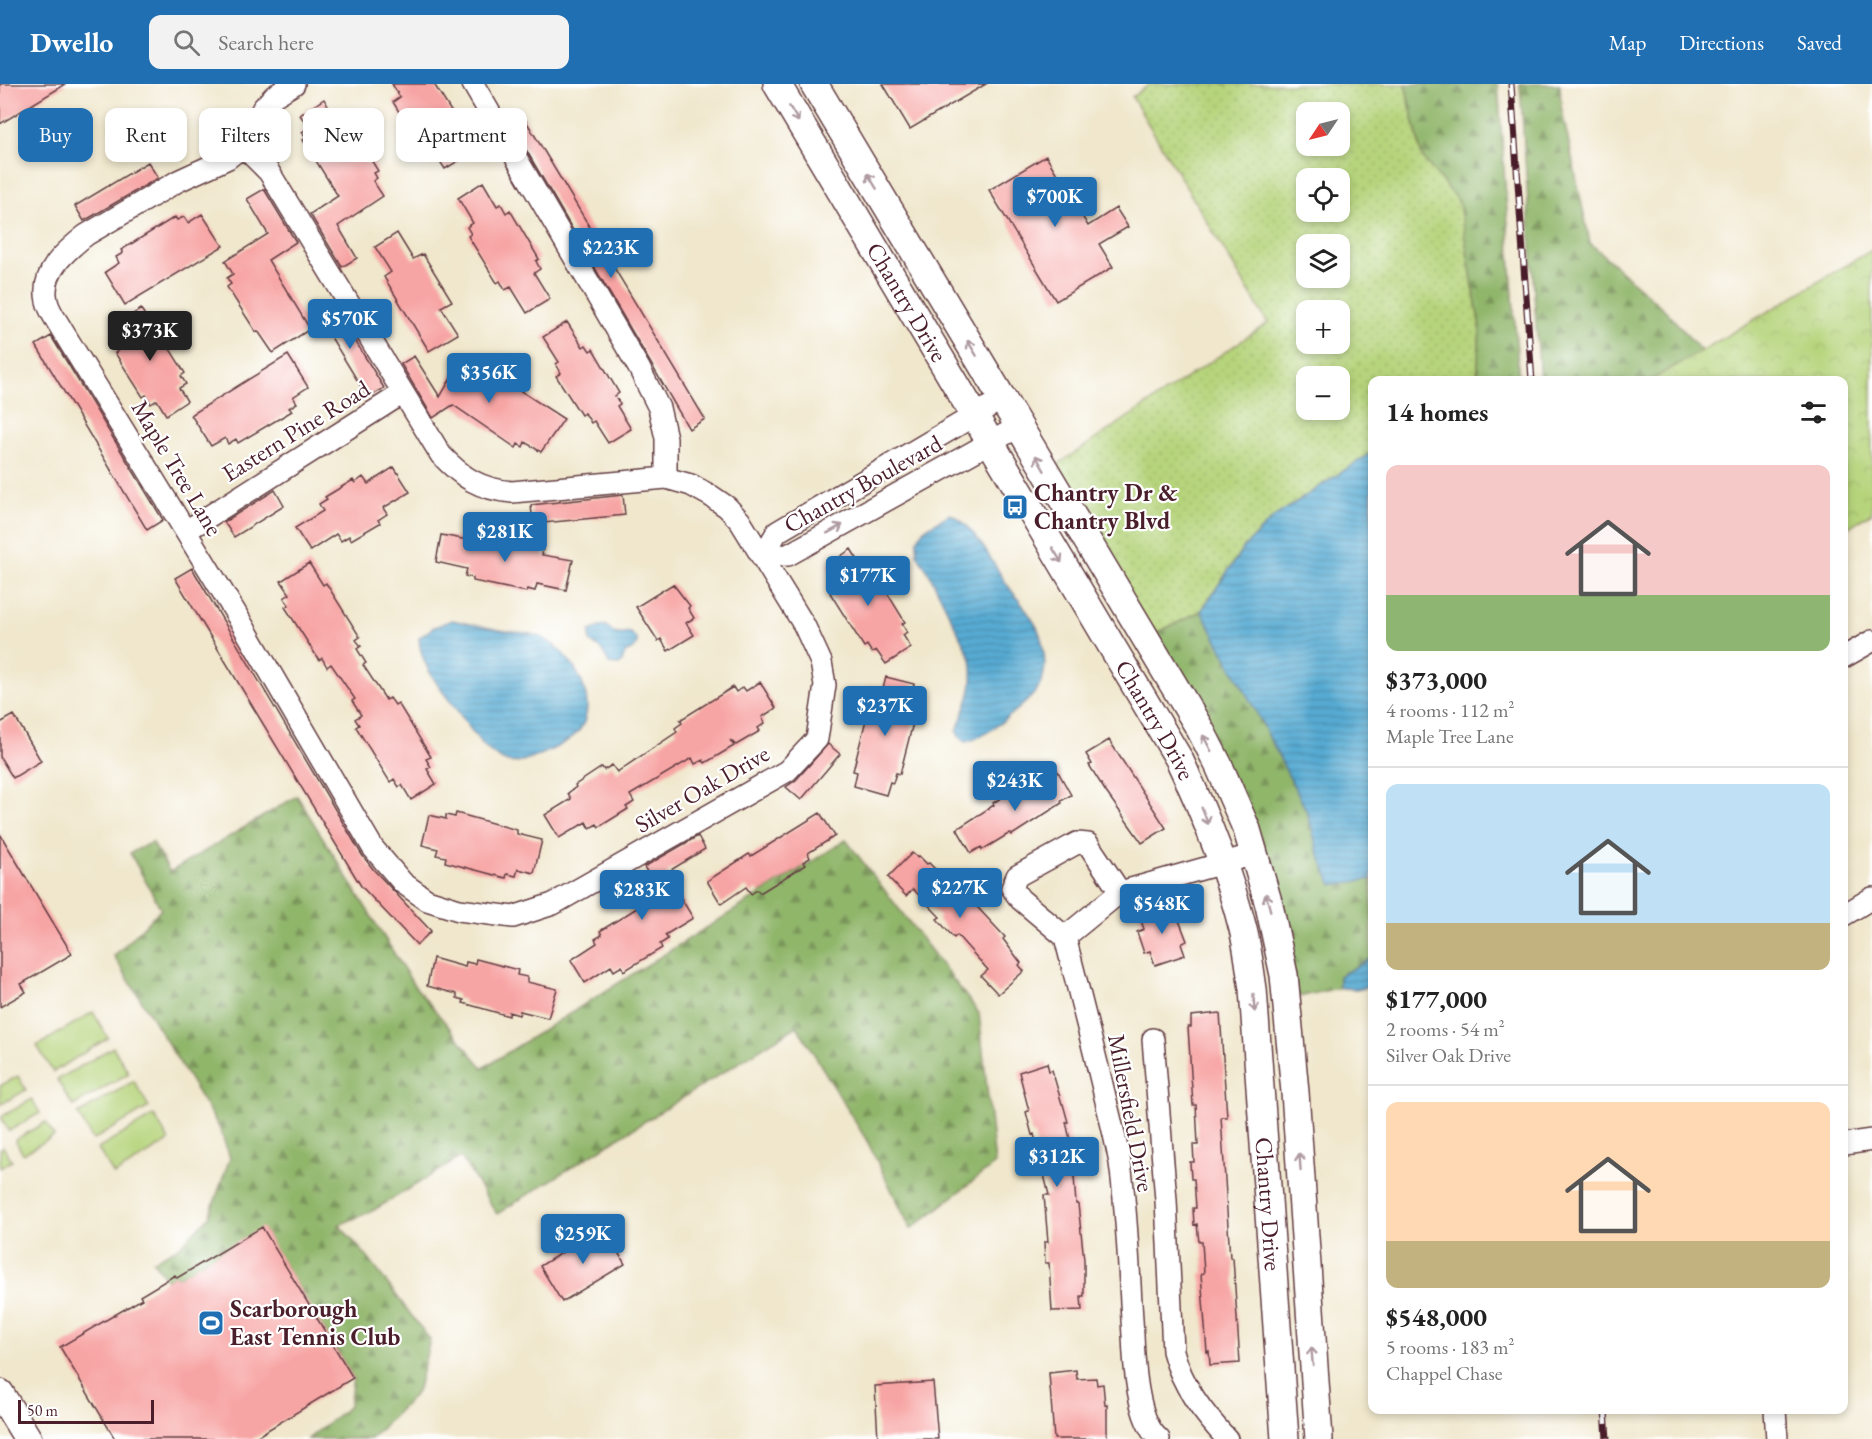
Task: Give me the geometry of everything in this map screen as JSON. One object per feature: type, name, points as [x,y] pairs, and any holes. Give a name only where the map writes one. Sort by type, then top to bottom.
[{"type":"street","points":[[263,108],[274,96],[294,84]]},
{"type":"street","points":[[259,162],[269,172],[441,455],[458,473],[478,485],[512,492],[666,478],[666,438],[659,408],[639,368],[473,84]]},
{"type":"street","name":"Chantry Drive","points":[[777,84],[1179,759],[1223,862],[1243,931],[1253,989],[1285,1439]]},
{"type":"street","name":"Chantry Drive","points":[[814,84],[1200,729],[1223,776],[1255,854],[1284,975],[1318,1439]]},
{"type":"street","name":"Maple Tree Lane","points":[[221,162],[178,181],[86,235],[53,267],[48,278],[47,303],[186,531],[373,848],[403,883]]},
{"type":"street","name":"Eastern Pine Road","points":[[186,531],[403,393]]},
{"type":"street","name":"Chantry Boulevard","points":[[763,556],[777,532],[1002,399]]},
{"type":"street","name":"Chantry Boulevard","points":[[763,556],[788,555],[1018,427]]},
{"type":"street","name":"Silver Oak Drive","points":[[403,883],[427,900],[459,910],[513,917],[553,904],[787,771],[817,739],[825,685],[821,662],[808,633],[740,521],[727,507],[691,485],[666,478]]},
{"type":"street","points":[[1848,655],[1872,641]]},
{"type":"street","points":[[1120,892],[1088,844],[1077,843],[1017,876],[1012,888],[1020,899],[1065,938],[1120,892],[1255,854]]},
{"type":"street","points":[[1848,913],[1872,898]]},
{"type":"street","name":"Millersfield Drive","points":[[1065,938],[1096,1056],[1119,1161],[1124,1196],[1133,1342],[1140,1394],[1149,1426],[1159,1439]]},
{"type":"street","points":[[1153,1039],[1166,1200],[1173,1351],[1178,1371],[1201,1410],[1227,1439]]},
{"type":"street","points":[[1848,1143],[1872,1140]]},
{"type":"street","points":[[0,1393],[28,1439]]},
{"type":"street","points":[[1775,1414],[1777,1439]]},
{"type":"green space","points":[[1150,84],[1405,84],[1422,157],[1459,201],[1480,328],[1477,376],[1368,376],[1368,455],[1275,516],[1244,547],[1201,611],[1153,635],[1054,467],[1268,323],[1132,97]]},
{"type":"green space","points":[[1405,84],[1498,84],[1519,376],[1477,376],[1480,328],[1459,202],[1422,157]]},
{"type":"green space","points":[[1520,84],[1560,84],[1561,106],[1590,243],[1667,312],[1701,351],[1658,376],[1540,376]]},
{"type":"green space","points":[[1872,250],[1872,513],[1848,528],[1848,376],[1658,376]]},
{"type":"green space","points":[[1201,611],[1259,717],[1308,814],[1318,852],[1332,884],[1368,880],[1368,960],[1339,976],[1339,988],[1298,997],[1269,857],[1153,635]]},
{"type":"green space","points":[[297,796],[413,984],[483,1068],[846,840],[979,1013],[995,1164],[911,1229],[867,1141],[797,1026],[497,1214],[461,1157],[374,1210],[339,1225],[365,1254],[430,1340],[417,1392],[371,1439],[308,1439],[349,1406],[353,1378],[262,1228],[177,1278],[175,1275],[167,1280],[153,1261],[179,1247],[209,1217],[230,1158],[219,1127],[114,956],[161,909],[130,853],[152,842],[170,872]]},
{"type":"green space","points":[[93,1012],[108,1038],[53,1072],[37,1046]]},
{"type":"green space","points":[[113,1047],[129,1073],[73,1106],[57,1080]]},
{"type":"green space","points":[[18,1076],[26,1090],[0,1105],[0,1086]]},
{"type":"green space","points":[[134,1081],[149,1107],[93,1140],[78,1114]]},
{"type":"green space","points":[[32,1099],[40,1113],[9,1131],[1,1117]]},
{"type":"green space","points":[[154,1115],[169,1141],[114,1175],[98,1149]]},
{"type":"green space","points":[[46,1122],[54,1136],[23,1154],[15,1140]]},
{"type":"green space","points":[[3,1147],[12,1161],[0,1168],[0,1149]]},
{"type":"water","points":[[1368,455],[1368,880],[1332,885],[1318,852],[1308,814],[1259,717],[1201,611],[1244,547],[1275,516]]},
{"type":"water","points":[[950,514],[972,532],[1036,625],[1045,659],[1043,678],[1035,693],[990,731],[965,742],[957,731],[971,688],[971,659],[930,575],[917,554],[917,541],[923,530]]},
{"type":"water","points":[[452,620],[537,635],[562,653],[579,676],[587,703],[586,716],[577,733],[551,750],[518,762],[505,761],[490,751],[438,685],[427,666],[420,647],[419,638],[434,627]]},
{"type":"water","points":[[605,625],[616,634],[629,632],[637,639],[635,646],[625,653],[619,665],[609,664],[603,651],[590,641],[590,631]]},
{"type":"water","points":[[1368,960],[1368,986],[1360,989],[1339,988],[1339,976]]},
{"type":"building","points":[[0,84],[66,84],[26,108],[18,108],[18,113],[0,124]]},
{"type":"building","points":[[392,84],[434,84],[449,108],[397,108],[393,102],[400,97]]},
{"type":"building","points":[[883,84],[986,84],[910,129]]},
{"type":"building","points":[[324,99],[329,108],[310,108]]},
{"type":"building","points":[[527,123],[705,419],[689,429],[527,151]]},
{"type":"building","points":[[1046,156],[1088,226],[1116,208],[1128,227],[1099,244],[1113,267],[1056,301],[989,190]]},
{"type":"building","points":[[148,162],[158,178],[84,221],[75,206]]},
{"type":"building","points":[[317,162],[372,162],[378,171],[374,173],[377,178],[373,181],[383,196],[338,226],[357,258],[342,267],[310,214],[338,196]]},
{"type":"building","points":[[440,162],[456,162],[445,169]]},
{"type":"building","points":[[483,182],[497,206],[501,204],[506,213],[510,210],[539,259],[536,261],[540,269],[534,273],[550,299],[527,313],[511,287],[505,290],[500,281],[497,283],[468,236],[471,234],[467,227],[473,223],[458,198]]},
{"type":"building","points":[[264,189],[296,242],[268,260],[310,329],[273,353],[258,331],[256,332],[227,287],[231,284],[227,278],[233,274],[225,261],[268,234],[247,199]]},
{"type":"building","points":[[202,214],[223,246],[125,305],[105,272],[119,263],[116,257],[123,253],[121,250],[175,217],[177,220],[184,217],[188,223]]},
{"type":"building","points":[[397,233],[413,259],[423,254],[452,301],[441,307],[458,334],[429,351],[384,277],[391,272],[375,247]]},
{"type":"building","points":[[331,301],[384,388],[368,398],[315,311]]},
{"type":"building","points":[[141,309],[152,327],[155,325],[185,373],[181,376],[186,384],[179,388],[187,401],[166,415],[157,400],[151,404],[146,395],[143,397],[115,353],[118,351],[114,343],[121,339],[113,327]]},
{"type":"building","points":[[567,322],[583,347],[586,345],[590,351],[593,349],[619,393],[615,396],[620,404],[617,406],[631,429],[608,443],[594,421],[591,423],[585,413],[581,415],[556,376],[561,373],[556,364],[559,362],[543,337]]},
{"type":"building","points":[[51,336],[163,520],[147,530],[36,345]]},
{"type":"building","points":[[288,355],[308,387],[293,397],[297,403],[289,408],[292,411],[238,443],[236,439],[228,444],[225,438],[211,446],[191,415]]},
{"type":"building","points":[[414,356],[440,397],[461,361],[478,372],[480,369],[485,373],[487,369],[564,419],[541,452],[525,442],[523,447],[518,444],[516,448],[453,405],[433,418],[401,364]]},
{"type":"building","points":[[394,467],[410,492],[383,508],[387,514],[378,520],[380,523],[351,540],[349,536],[341,541],[336,534],[310,551],[295,528],[323,511],[319,504],[327,499],[325,497],[353,480],[355,483],[363,477],[368,484]]},
{"type":"building","points":[[275,490],[284,506],[234,537],[224,522]]},
{"type":"building","points":[[623,495],[625,515],[533,524],[531,505]]},
{"type":"building","points":[[483,534],[535,544],[535,548],[543,550],[542,555],[573,560],[566,590],[537,584],[535,591],[527,589],[526,592],[473,581],[473,578],[465,576],[467,569],[436,562],[441,535],[473,541],[474,536],[482,538]]},
{"type":"building","points":[[851,549],[861,565],[864,562],[869,570],[872,568],[905,622],[902,624],[907,632],[903,635],[911,648],[886,664],[876,650],[872,653],[867,645],[864,647],[830,593],[834,590],[830,583],[835,579],[827,566]]},
{"type":"building","points":[[309,563],[323,585],[326,583],[360,637],[356,640],[361,646],[357,649],[366,663],[363,665],[386,700],[390,698],[395,705],[398,703],[431,757],[426,759],[431,767],[427,769],[436,784],[411,800],[402,785],[399,787],[394,779],[390,782],[356,727],[359,725],[355,719],[361,715],[352,701],[355,699],[331,664],[327,667],[322,658],[319,660],[285,607],[289,605],[284,598],[290,594],[281,581]]},
{"type":"building","points":[[192,568],[362,855],[431,931],[417,945],[361,886],[175,578]]},
{"type":"building","points":[[673,584],[690,606],[688,608],[694,618],[686,623],[694,635],[668,651],[661,639],[658,641],[636,607]]},
{"type":"building","points":[[886,677],[914,684],[910,701],[914,703],[912,710],[916,711],[900,774],[896,773],[893,783],[890,782],[886,795],[854,786],[857,772],[853,771],[871,700],[874,701],[876,692],[882,693]]},
{"type":"building","points":[[760,682],[776,708],[762,717],[765,723],[758,728],[760,731],[736,745],[730,740],[734,746],[705,763],[703,760],[695,764],[692,758],[630,795],[634,802],[626,807],[628,809],[599,827],[597,824],[590,828],[586,822],[559,838],[545,815],[571,799],[568,793],[576,787],[575,785],[602,767],[604,770],[612,765],[617,772],[677,732],[675,728],[682,723],[680,720],[733,687],[736,692],[743,687],[746,691]]},
{"type":"building","points":[[14,715],[41,761],[13,778],[0,757],[0,723]]},
{"type":"building","points":[[1109,740],[1166,828],[1142,843],[1089,765],[1092,764],[1086,754]]},
{"type":"building","points":[[828,744],[840,754],[801,800],[786,787],[796,780]]},
{"type":"building","points":[[1056,768],[1071,795],[1012,835],[1010,833],[982,850],[981,847],[971,853],[957,829],[1013,790],[1015,793]]},
{"type":"building","points":[[456,813],[517,830],[517,834],[542,840],[534,873],[518,869],[516,876],[507,874],[506,878],[445,862],[446,857],[436,855],[438,849],[422,845],[429,815],[446,819],[446,815],[455,817]]},
{"type":"building","points":[[820,813],[835,836],[808,853],[810,858],[803,862],[805,865],[760,893],[757,890],[751,894],[746,887],[721,904],[707,881]]},
{"type":"building","points":[[0,834],[72,954],[21,984],[26,992],[0,1007]]},
{"type":"building","points":[[698,836],[705,849],[666,873],[693,918],[665,935],[668,939],[660,944],[662,948],[624,971],[622,966],[614,971],[611,966],[585,983],[571,960],[597,943],[595,939],[602,935],[600,931],[661,893],[644,867]]},
{"type":"building","points":[[912,853],[927,864],[929,863],[938,872],[941,870],[966,898],[967,896],[1005,937],[1003,939],[1021,963],[1019,965],[1024,971],[998,994],[981,976],[988,970],[957,935],[954,938],[937,919],[940,917],[913,889],[906,896],[888,877]]},
{"type":"building","points":[[1167,905],[1171,917],[1177,915],[1187,941],[1181,944],[1185,955],[1155,965],[1150,951],[1144,953],[1137,932],[1144,929],[1139,915]]},
{"type":"building","points":[[433,958],[465,967],[466,962],[475,964],[476,959],[518,970],[517,975],[527,977],[527,982],[557,989],[548,1018],[520,1011],[519,1015],[509,1012],[509,1016],[463,1003],[464,1000],[457,998],[457,994],[427,986]]},
{"type":"building","points":[[1220,1013],[1227,1117],[1221,1117],[1230,1258],[1233,1258],[1240,1363],[1210,1365],[1201,1274],[1204,1273],[1202,1242],[1199,1242],[1197,1224],[1194,1225],[1193,1208],[1196,1208],[1194,1179],[1191,1179],[1190,1162],[1194,1162],[1193,1145],[1198,1145],[1188,1027],[1191,1027],[1191,1016]]},
{"type":"building","points":[[1047,1063],[1049,1071],[1052,1070],[1063,1104],[1075,1161],[1073,1162],[1076,1204],[1078,1204],[1084,1260],[1082,1310],[1052,1311],[1049,1263],[1045,1263],[1044,1242],[1048,1242],[1044,1195],[1049,1195],[1034,1134],[1032,1135],[1026,1112],[1029,1111],[1019,1072]]},
{"type":"building","name":"Scarborough East Tennis Club","points":[[262,1227],[353,1378],[253,1439],[115,1439],[60,1347],[142,1299],[140,1296],[175,1275],[177,1278]]},
{"type":"building","points":[[603,1227],[625,1264],[562,1302],[540,1266]]},
{"type":"building","points":[[1076,1370],[1077,1379],[1096,1378],[1097,1385],[1103,1384],[1105,1405],[1107,1404],[1107,1439],[1054,1439],[1049,1373]]},
{"type":"building","points":[[933,1382],[938,1439],[878,1439],[875,1386]]},
{"type":"railway","points":[[1511,84],[1532,376]]},
{"type":"railway","points":[[1605,1414],[1607,1439]]},
{"type":"place","name":"Chantry Dr & Chantry Blvd","points":[[1015,507]]},
{"type":"place","name":"Scarborough East Tennis Club","points":[[211,1323]]}]
